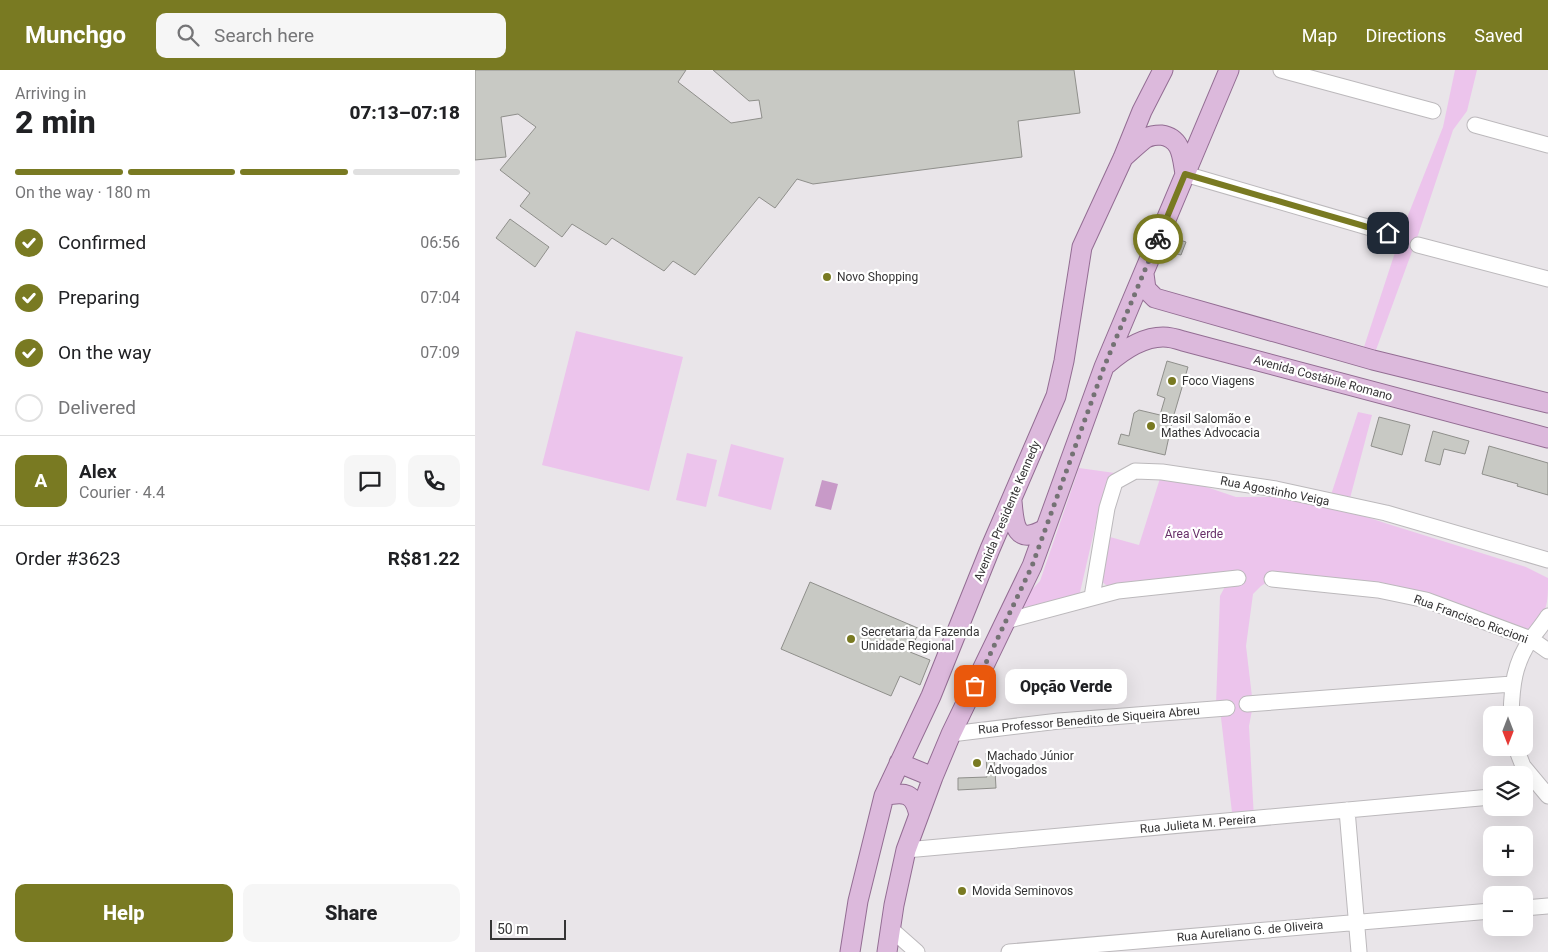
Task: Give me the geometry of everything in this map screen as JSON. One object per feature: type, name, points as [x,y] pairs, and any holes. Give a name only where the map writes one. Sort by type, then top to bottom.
[{"type":"main road","name":"Avenida Presidente Kennedy","points":[[849,952],[857,901],[884,796],[935,688],[1012,497],[1056,396],[1064,361],[1082,247],[1142,112],[1163,70]]},
{"type":"main road","points":[[887,952],[895,898],[906,850],[933,777],[951,734],[1032,566],[1104,367],[1229,70]]},
{"type":"main road","points":[[1123,158],[1147,137],[1169,136],[1178,145],[1185,174]]},
{"type":"main road","points":[[1143,274],[1146,289],[1155,298],[1373,360],[1548,403]]},
{"type":"main road","name":"Avenida Costábile Romano","points":[[1104,367],[1123,350],[1147,340],[1163,337],[1548,438]]},
{"type":"main road","points":[[1361,388],[1373,360]]},
{"type":"main road","points":[[1012,497],[1013,520],[1019,532],[1023,535],[1037,534],[1045,529]]},
{"type":"main road","points":[[899,763],[933,777]]},
{"type":"main road","points":[[884,796],[895,794],[909,796],[915,801],[919,815]]},
{"type":"street","points":[[1281,70],[1433,112]]},
{"type":"street","points":[[1475,125],[1548,144]]},
{"type":"street","points":[[1185,174],[1388,233]]},
{"type":"street","points":[[1418,245],[1548,279]]},
{"type":"street","name":"Rua Agostinho Veiga","points":[[1093,598],[1107,508],[1115,482],[1135,471],[1162,472],[1276,489],[1386,513],[1548,560]]},
{"type":"street","points":[[1006,621],[1117,591],[1238,578]]},
{"type":"street","name":"Rua Francisco Riccioni","points":[[1272,579],[1378,590],[1426,600],[1531,639],[1548,651]]},
{"type":"street","points":[[1511,706],[1512,684],[1516,669],[1531,639],[1548,616]]},
{"type":"street","points":[[1247,704],[1512,684]]},
{"type":"street","name":"Rua Professor Benedito de Siqueira Abreu","points":[[951,734],[1059,721],[1227,708]]},
{"type":"street","points":[[1519,756],[1523,766],[1543,791]]},
{"type":"street","name":"Rua Julieta M. Pereira","points":[[906,850],[1483,798]]},
{"type":"street","points":[[1347,810],[1359,952]]},
{"type":"street","points":[[1533,907],[1548,906]]},
{"type":"street","name":"Rua Aureliano G. de Oliveira","points":[[1009,952],[1483,912]]},
{"type":"street","points":[[891,930],[917,952]]},
{"type":"green space","points":[[1455,70],[1477,70],[1467,111],[1453,130],[1418,235],[1376,350],[1364,347],[1403,228],[1443,127]]},
{"type":"green space","points":[[576,331],[683,357],[649,491],[542,465]]},
{"type":"green space","points":[[1358,412],[1372,415],[1349,502],[1330,498]]},
{"type":"green space","points":[[731,444],[784,458],[771,510],[718,496]]},
{"type":"green space","points":[[687,453],[717,460],[706,507],[676,500]]},
{"type":"green space","points":[[1079,468],[1122,474],[1099,510],[1078,601],[1023,610],[1025,597],[1040,581]]},
{"type":"green space","name":"Área Verde","points":[[1162,472],[1236,497],[1306,497],[1526,567],[1548,578],[1548,596],[1545,609],[1533,626],[1525,631],[1435,603],[1272,579],[1261,586],[1253,594],[1246,646],[1253,705],[1249,726],[1254,819],[1233,821],[1220,709],[1216,704],[1220,596],[1230,577],[1113,591],[1100,580],[1110,537],[1139,545]]},
{"type":"shaded area","points":[[822,480],[838,484],[831,510],[815,506]]},
{"type":"building","points":[[475,70],[686,70],[678,82],[731,123],[762,118],[759,100],[749,101],[713,70],[1074,70],[1080,113],[1018,121],[1022,157],[813,184],[797,179],[775,208],[759,197],[695,275],[673,261],[664,271],[612,238],[606,245],[572,224],[562,237],[520,206],[530,193],[500,170],[536,127],[518,114],[501,117],[506,157],[475,160]]},
{"type":"building","points":[[510,219],[549,247],[535,267],[496,238]]},
{"type":"building","points":[[1174,238],[1186,242],[1181,255],[1169,252]]},
{"type":"building","name":"Brasil Salomão e Mathes Advocacia","points":[[1167,361],[1188,367],[1173,418],[1165,455],[1118,444],[1121,434],[1129,436],[1134,413],[1139,410],[1160,415],[1165,398],[1157,395]]},
{"type":"building","points":[[1379,417],[1410,425],[1402,455],[1371,446]]},
{"type":"building","points":[[1433,431],[1469,441],[1465,454],[1444,449],[1440,465],[1425,461]]},
{"type":"building","points":[[1489,446],[1548,463],[1548,495],[1482,474]]},
{"type":"building","name":"Secretaria da Fazenda Unidade Regional","points":[[810,582],[920,629],[910,652],[930,660],[920,685],[900,676],[891,696],[781,649]]},
{"type":"building","points":[[986,753],[994,753],[996,788],[958,790],[958,778],[987,777]]},
{"type":"way so far","points":[[975,686],[1032,566],[1104,367],[1158,239]]},
{"type":"place","name":"Novo Shopping","points":[[827,277]]},
{"type":"place","name":"Foco Viagens","points":[[1172,381]]},
{"type":"place","name":"Brasil Salomão e Mathes Advocacia","points":[[1151,426]]},
{"type":"place","name":"Secretaria da Fazenda Unidade Regional","points":[[851,639]]},
{"type":"place","name":"Opção Verde","points":[[975,686]]},
{"type":"place","name":"Machado Júnior Advogados","points":[[977,763]]},
{"type":"place","name":"Movida Seminovos","points":[[962,891]]},
{"type":"route","points":[[1158,239],[1185,174],[1388,233]]}]
